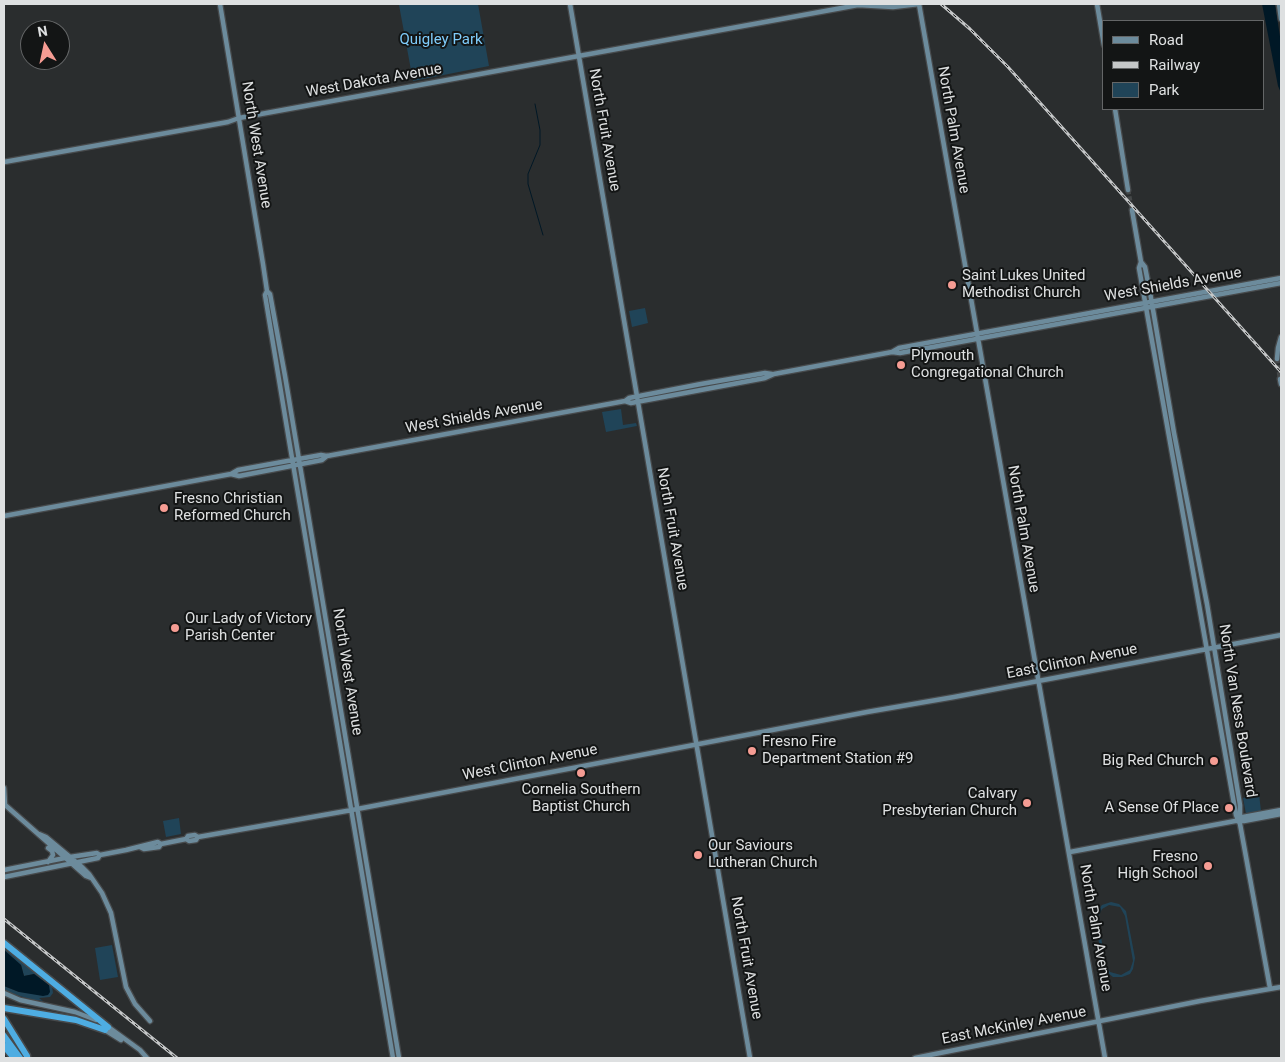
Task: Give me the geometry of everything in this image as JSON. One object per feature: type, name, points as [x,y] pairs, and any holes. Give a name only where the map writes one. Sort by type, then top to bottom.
[{"type":"highway","points":[[4,943],[107,1028]]},
{"type":"highway","points":[[4,1008],[76,1020],[107,1028]]},
{"type":"highway","points":[[4,1019],[25,1058]]},
{"type":"highway","points":[[4,1024],[25,1058]]},
{"type":"highway","points":[[4,1036],[25,1058]]},
{"type":"highway","points":[[4,1046],[14,1058]]},
{"type":"main road","name":"North West Avenue","points":[[220,4],[293,463],[399,1058]]},
{"type":"main road","name":"North Fruit Avenue","points":[[570,4],[750,1058]]},
{"type":"main road","name":"West Dakota Avenue","points":[[4,162],[858,5],[893,8],[919,4]]},
{"type":"main road","name":"North Palm Avenue","points":[[919,4],[976,336],[1070,852],[1105,1058]]},
{"type":"main road","points":[[1097,4],[1102,33]]},
{"type":"main road","points":[[1279,4],[1281,19]]},
{"type":"main road","points":[[1115,110],[1128,190]]},
{"type":"main road","name":"North Van Ness Boulevard","points":[[1132,210],[1141,262],[1139,268],[1236,815],[1239,818]]},
{"type":"main road","name":"North Van Ness Boulevard","points":[[1141,262],[1145,267],[1152,304],[1213,647],[1240,805],[1239,818]]},
{"type":"main road","name":"West Shields Avenue","points":[[1152,304],[1281,278]]},
{"type":"main road","name":"West Shields Avenue","points":[[4,516],[231,474],[238,470],[322,460],[327,456],[625,401],[628,398],[637,399],[680,394],[892,352],[900,354],[976,336],[1281,283]]},
{"type":"main road","name":"North West Avenue","points":[[267,291],[270,294],[299,462],[393,1058]]},
{"type":"main road","points":[[1277,359],[1281,337]]},
{"type":"main road","name":"West Shields Avenue","points":[[637,399],[701,384],[765,373],[774,374]]},
{"type":"main road","points":[[680,394],[682,391],[701,384]]},
{"type":"main road","name":"East Clinton Avenue","points":[[867,712],[1038,682],[1281,635]]},
{"type":"main road","name":"West Clinton Avenue","points":[[4,870],[67,857],[97,853],[100,855],[140,848],[143,845],[158,842],[161,844],[186,839],[189,841],[196,840],[198,837],[867,712]]},
{"type":"main road","points":[[4,788],[4,804],[46,842],[67,857]]},
{"type":"main road","points":[[1070,852],[1281,810]]},
{"type":"main road","points":[[1239,818],[1244,821],[1281,814]]},
{"type":"main road","points":[[1239,818],[1270,988]]},
{"type":"main road","points":[[39,834],[46,837],[86,876],[91,878],[99,888],[109,908],[128,993],[150,1021]]},
{"type":"main road","points":[[46,842],[46,846],[52,851],[53,855],[48,862]]},
{"type":"main road","name":"West Clinton Avenue","points":[[4,877],[98,858],[100,855]]},
{"type":"main road","name":"East McKinley Avenue","points":[[916,1058],[1173,1006],[1281,987]]},
{"type":"main road","points":[[4,993],[20,1000],[82,1014],[107,1028],[146,1058]]},
{"type":"green space","name":"Quigley Park","points":[[478,4],[489,66],[413,81],[399,5]]},
{"type":"green space","points":[[645,308],[648,323],[632,327],[629,311]]},
{"type":"green space","points":[[621,409],[623,425],[636,423],[637,426],[606,432],[602,412]]},
{"type":"green space","points":[[1259,794],[1261,811],[1246,814],[1243,798]]},
{"type":"green space","points":[[179,818],[181,834],[166,837],[163,821]]},
{"type":"green space","points":[[1111,902],[1119,904],[1126,911],[1135,958],[1130,974],[1122,977],[1113,977],[1108,973],[1105,976],[1093,909],[1097,911],[1102,905]],"holes":[[[1109,905],[1120,907],[1125,916],[1133,961],[1130,970],[1121,975],[1110,972],[1105,963],[1098,917],[1102,909]]]},
{"type":"green space","points":[[112,945],[118,977],[100,980],[95,948]]},
{"type":"green space","points":[[4,949],[25,963],[52,986],[53,993],[50,997],[39,998],[43,1001],[36,1001],[4,991],[4,986],[19,992],[49,985],[34,974],[24,976],[21,965]]},
{"type":"shaded area","points":[[1262,4],[1275,4],[1281,43],[1281,93],[1278,86]]},
{"type":"shaded area","points":[[4,950],[21,965],[24,976],[34,974],[49,985],[50,992],[48,995],[43,996],[19,992],[4,986]]},
{"type":"waterway","points":[[535,104],[540,130],[540,145],[528,174],[528,184],[543,235]]},
{"type":"tunnel","points":[[1128,190],[1132,210]]},
{"type":"tunnel","points":[[1277,359],[1280,379]]},
{"type":"railway","points":[[941,4],[970,29],[1008,67],[1281,372]]},
{"type":"railway","points":[[4,919],[177,1058]]},
{"type":"place","name":"Saint Lukes United Methodist Church","points":[[952,285]]},
{"type":"place","name":"Plymouth Congregational Church","points":[[901,365]]},
{"type":"place","name":"Fresno Christian Reformed Church","points":[[164,508]]},
{"type":"place","name":"Our Lady of Victory Parish Center","points":[[175,628]]},
{"type":"place","name":"Fresno Fire Department Station #9","points":[[752,751]]},
{"type":"place","name":"Big Red Church","points":[[1214,761]]},
{"type":"place","name":"Cornelia Southern Baptist Church","points":[[581,773]]},
{"type":"place","name":"Calvary Presbyterian Church","points":[[1027,803]]},
{"type":"place","name":"A Sense Of Place","points":[[1229,808]]},
{"type":"place","name":"Our Saviours Lutheran Church","points":[[698,855]]},
{"type":"place","name":"Fresno High School","points":[[1208,866]]}]
